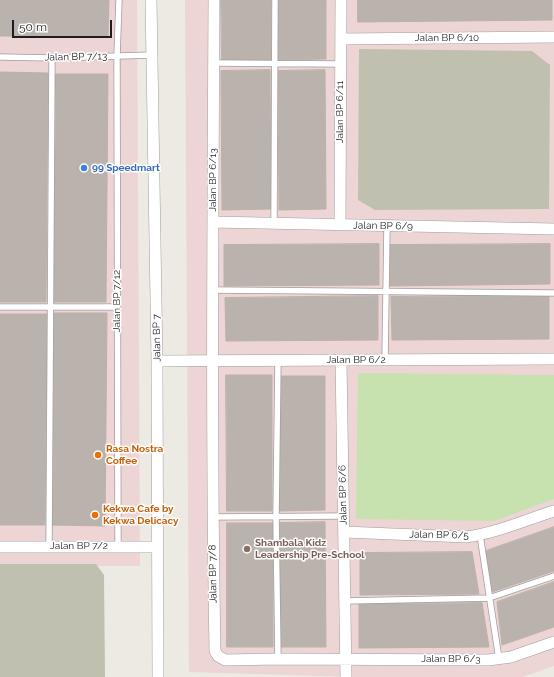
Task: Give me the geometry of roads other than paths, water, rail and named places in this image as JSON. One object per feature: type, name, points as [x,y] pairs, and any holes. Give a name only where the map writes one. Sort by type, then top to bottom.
[{"type":"street","name":"Jalan BP 7","points":[[151,0],[157,361],[158,677]]},
{"type":"street","name":"Jalan BP 6/13","points":[[212,361],[214,0]]},
{"type":"street","name":"Jalan BP 6/11","points":[[340,225],[341,0]]},
{"type":"street","name":"Jalan BP 6/10","points":[[341,39],[554,37]]},
{"type":"street","name":"Jalan BP 6/9","points":[[213,222],[554,229]]},
{"type":"street","name":"Jalan BP 6/2","points":[[157,361],[554,359]]},
{"type":"street","name":"Jalan BP 6/6","points":[[341,360],[346,677]]},
{"type":"street","name":"Jalan BP 7/8","points":[[212,361],[212,516],[215,652],[218,656],[225,660],[346,659]]},
{"type":"street","name":"Jalan BP 6/5","points":[[344,532],[466,536],[480,535],[554,510]]},
{"type":"street","name":"Jalan BP 7/2","points":[[0,547],[157,547]]},
{"type":"street","name":"Jalan BP 6/3","points":[[346,659],[499,659],[511,657],[554,642]]},
{"type":"lane","name":"Jalan BP 7/12","points":[[118,546],[117,56],[119,0]]},
{"type":"lane","points":[[274,223],[275,0]]},
{"type":"lane","name":"Jalan BP 7/13","points":[[0,57],[52,58],[152,55]]},
{"type":"lane","points":[[49,546],[52,58]]},
{"type":"lane","points":[[213,63],[340,64]]},
{"type":"lane","points":[[385,360],[386,226]]},
{"type":"lane","points":[[212,290],[554,293]]},
{"type":"lane","points":[[0,307],[117,307]]},
{"type":"lane","points":[[278,360],[276,516],[278,659]]},
{"type":"lane","points":[[212,516],[343,516]]},
{"type":"lane","points":[[480,535],[499,659]]},
{"type":"lane","points":[[345,601],[489,598],[554,576]]},
{"type":"place","name":"99 Speedmart","points":[[84,168]]},
{"type":"place","name":"Rasa Nostra Coffee","points":[[98,455]]},
{"type":"place","name":"Kekwa Cafe by Kekwa Delicacy","points":[[95,515]]},
{"type":"place","name":"Shambala Kidz Leadership Pre-School","points":[[247,549]]}]
